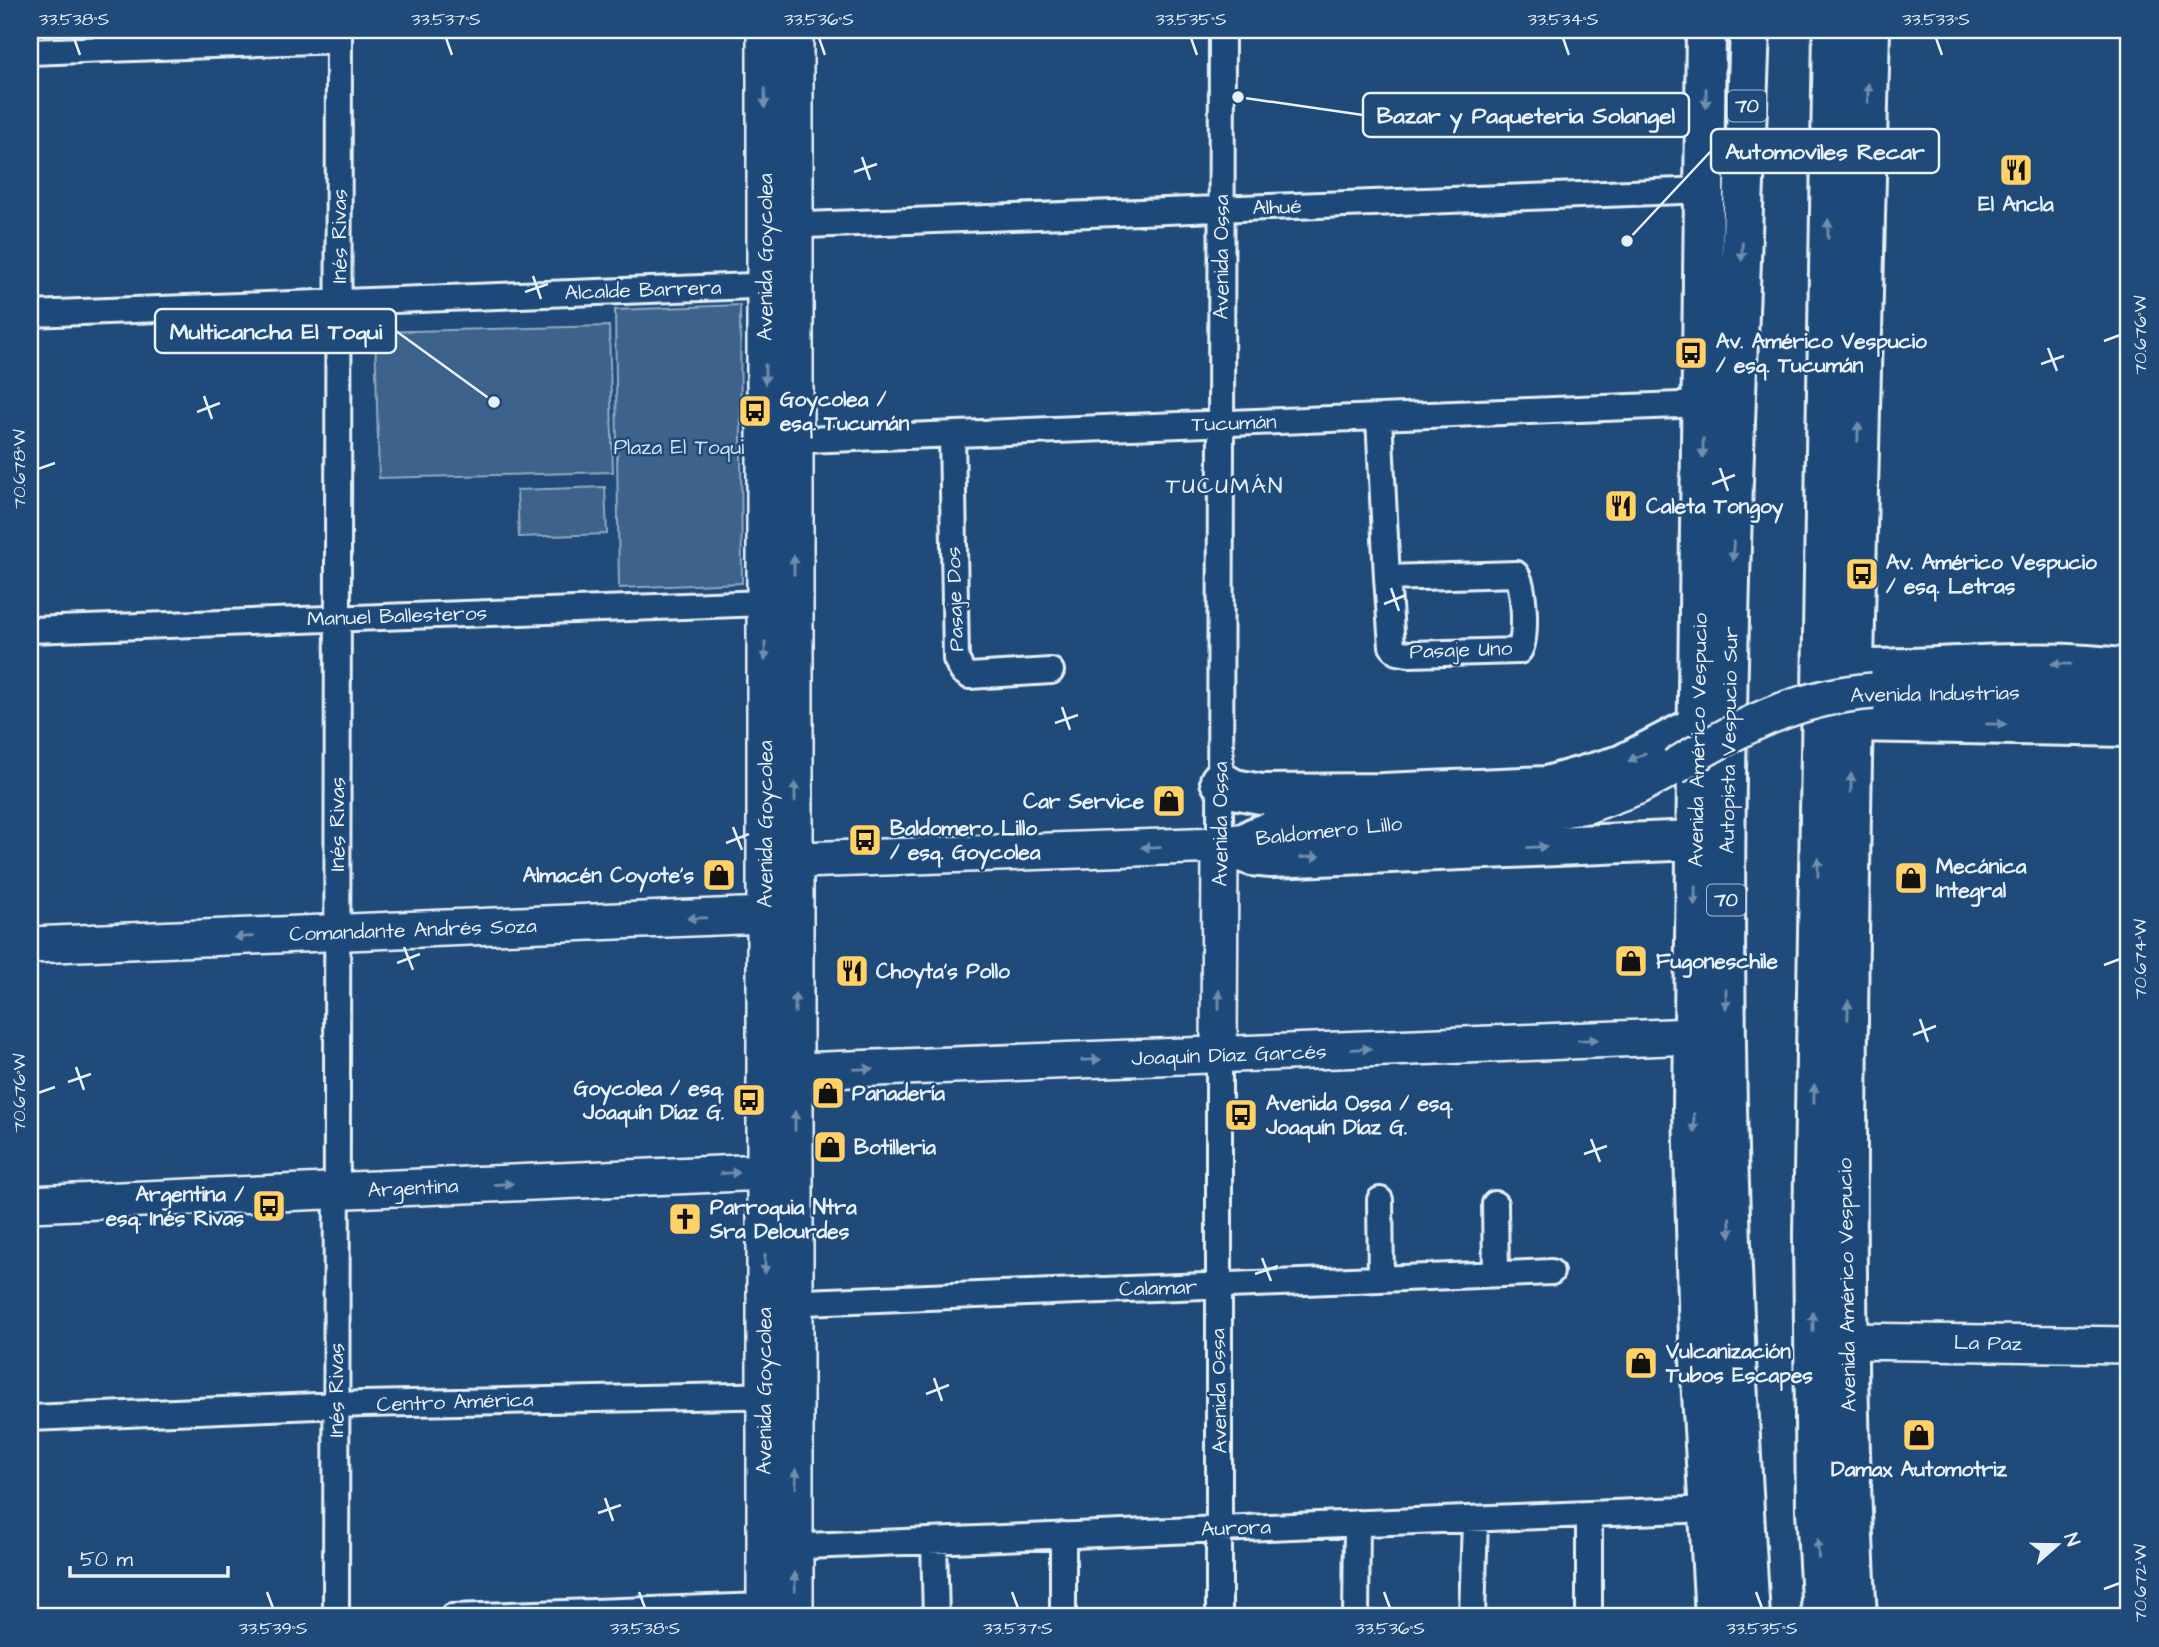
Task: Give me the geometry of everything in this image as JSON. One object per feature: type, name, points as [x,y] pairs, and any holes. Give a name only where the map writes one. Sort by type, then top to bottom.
[{"type":"main road","name":"Avenida Américo Vespucio","points":[[1706,30],[1704,404],[1694,1036],[1699,1315],[1715,1617]]},
{"type":"main road","name":"Autopista Vespucio Sur","points":[[1750,30],[1729,676],[1726,1043],[1736,1361],[1750,1617]]},
{"type":"main road","points":[[1822,1617],[1816,1510],[1812,1235],[1833,30]]},
{"type":"main road","points":[[1829,157],[1845,30]]},
{"type":"main road","name":"Avenida Américo Vespucio","points":[[1857,1617],[1846,1341],[1852,722],[1863,680],[1870,30]]},
{"type":"main road","points":[[1863,680],[1974,663],[2129,669]]},
{"type":"main road","points":[[1852,722],[2129,727]]},
{"type":"main road","points":[[1220,781],[1234,789],[1261,794],[1510,789],[1572,781],[1620,765],[1698,725]]},
{"type":"main road","points":[[1383,793],[1347,800],[1236,841],[1252,856],[1271,858],[1696,840]]},
{"type":"street","name":"Avenida Goycolea","points":[[765,30],[779,226],[780,285],[780,1395],[779,1547],[775,1613]]},
{"type":"street","name":"Avenida Goycolea","points":[[779,226],[795,30]]},
{"type":"street","name":"Avenida Ossa","points":[[1219,1617],[1219,1055],[1236,841],[1220,781],[1222,30]]},
{"type":"street","points":[[30,52],[339,35]]},
{"type":"street","name":"Inés Rivas","points":[[336,1617],[339,35]]},
{"type":"street","name":"Alhué","points":[[779,226],[1706,190]]},
{"type":"street","name":"Alcalde Barrera","points":[[30,314],[780,285]]},
{"type":"street","name":"Tucumán","points":[[780,441],[1704,404]]},
{"type":"street","name":"Pasaje Uno","points":[[1379,417],[1387,578],[1391,640],[1397,652],[1501,652],[1522,649],[1522,586],[1516,574],[1387,578]]},
{"type":"street","name":"Pasaje Dos","points":[[951,435],[956,659],[962,671],[969,676],[1051,671]]},
{"type":"street","name":"Avenida Goycolea","points":[[780,441],[765,603],[780,861]]},
{"type":"street","name":"Manuel Ballesteros","points":[[30,630],[765,603]]},
{"type":"street","name":"Avenida Industrias","points":[[1674,768],[1737,729],[1766,715],[1823,698],[1863,680],[2129,694]]},
{"type":"street","name":"Baldomero Lillo","points":[[780,861],[1236,841],[1331,827],[1508,818],[1554,812],[1620,793],[1674,768]]},
{"type":"street","name":"Comandante Andrés Soza","points":[[30,946],[780,915]]},
{"type":"street","name":"Joaquín Díaz Garcés","points":[[780,1072],[1694,1036]]},
{"type":"street","name":"Argentina","points":[[30,1204],[780,1171]]},
{"type":"street","points":[[1380,1200],[1381,1278]]},
{"type":"street","points":[[1495,1203],[1496,1274]]},
{"type":"street","name":"Calamar","points":[[780,1303],[1551,1272]]},
{"type":"street","name":"La Paz","points":[[1846,1341],[2129,1345]]},
{"type":"street","name":"Centro América","points":[[30,1418],[336,1405],[780,1395]]},
{"type":"street","name":"Aurora","points":[[779,1547],[1709,1508]]},
{"type":"street","points":[[1589,1514],[1589,1617]]},
{"type":"street","points":[[1472,1617],[1475,1518]]},
{"type":"street","points":[[1356,1617],[1357,1523]]},
{"type":"street","points":[[1062,1535],[1063,1617]]},
{"type":"street","points":[[934,1541],[936,1617]]},
{"type":"street","points":[[452,1617],[775,1613]]},
{"type":"green space","name":"Plaza El Toqui","points":[[740,305],[742,583],[619,588],[615,310]]},
{"type":"green space","points":[[609,326],[613,472],[379,478],[375,332]]},
{"type":"green space","points":[[605,487],[607,534],[519,537],[517,490]]},
{"type":"place","name":"Bazar y Paqueteria Solangel","points":[[1238,97]]},
{"type":"place","name":"El Ancla","points":[[2016,170]]},
{"type":"place","name":"Automoviles Recar","points":[[1627,241]]},
{"type":"place","name":"Av. Américo Vespucio / esq. Tucumán","points":[[1691,353]]},
{"type":"place","name":"Multicancha El Toqui","points":[[494,402]]},
{"type":"place","name":"Goycolea / esq. Tucumán","points":[[755,411]]},
{"type":"place","name":"Caleta Tongoy","points":[[1621,506]]},
{"type":"place","name":"Av. Américo Vespucio / esq. Letras","points":[[1862,574]]},
{"type":"place","name":"Car Service","points":[[1169,801]]},
{"type":"place","name":"Baldomero Lillo / esq. Goycolea","points":[[865,840]]},
{"type":"place","name":"Almacén Coyote's","points":[[719,875]]},
{"type":"place","name":"Mecánica Integral","points":[[1911,878]]},
{"type":"place","name":"Fugoneschile","points":[[1631,961]]},
{"type":"place","name":"Choyta's Pollo","points":[[852,971]]},
{"type":"place","name":"Panadería","points":[[828,1093]]},
{"type":"place","name":"Goycolea / esq. Joaquín Díaz G.","points":[[749,1100]]},
{"type":"place","name":"Avenida Ossa / esq. Joaquín Díaz G.","points":[[1241,1115]]},
{"type":"place","name":"Botilleria","points":[[830,1147]]},
{"type":"place","name":"Argentina / esq. Inés Rivas","points":[[269,1206]]},
{"type":"place","name":"Parroquia Ntra Sra Delourdes","points":[[685,1219]]},
{"type":"place","name":"Vulcanización Tubos Escapes","points":[[1641,1363]]},
{"type":"place","name":"Damax Automotriz","points":[[1919,1435]]},
{"type":"district","name":"TUCUMÁN","points":[[1225,486]]}]
